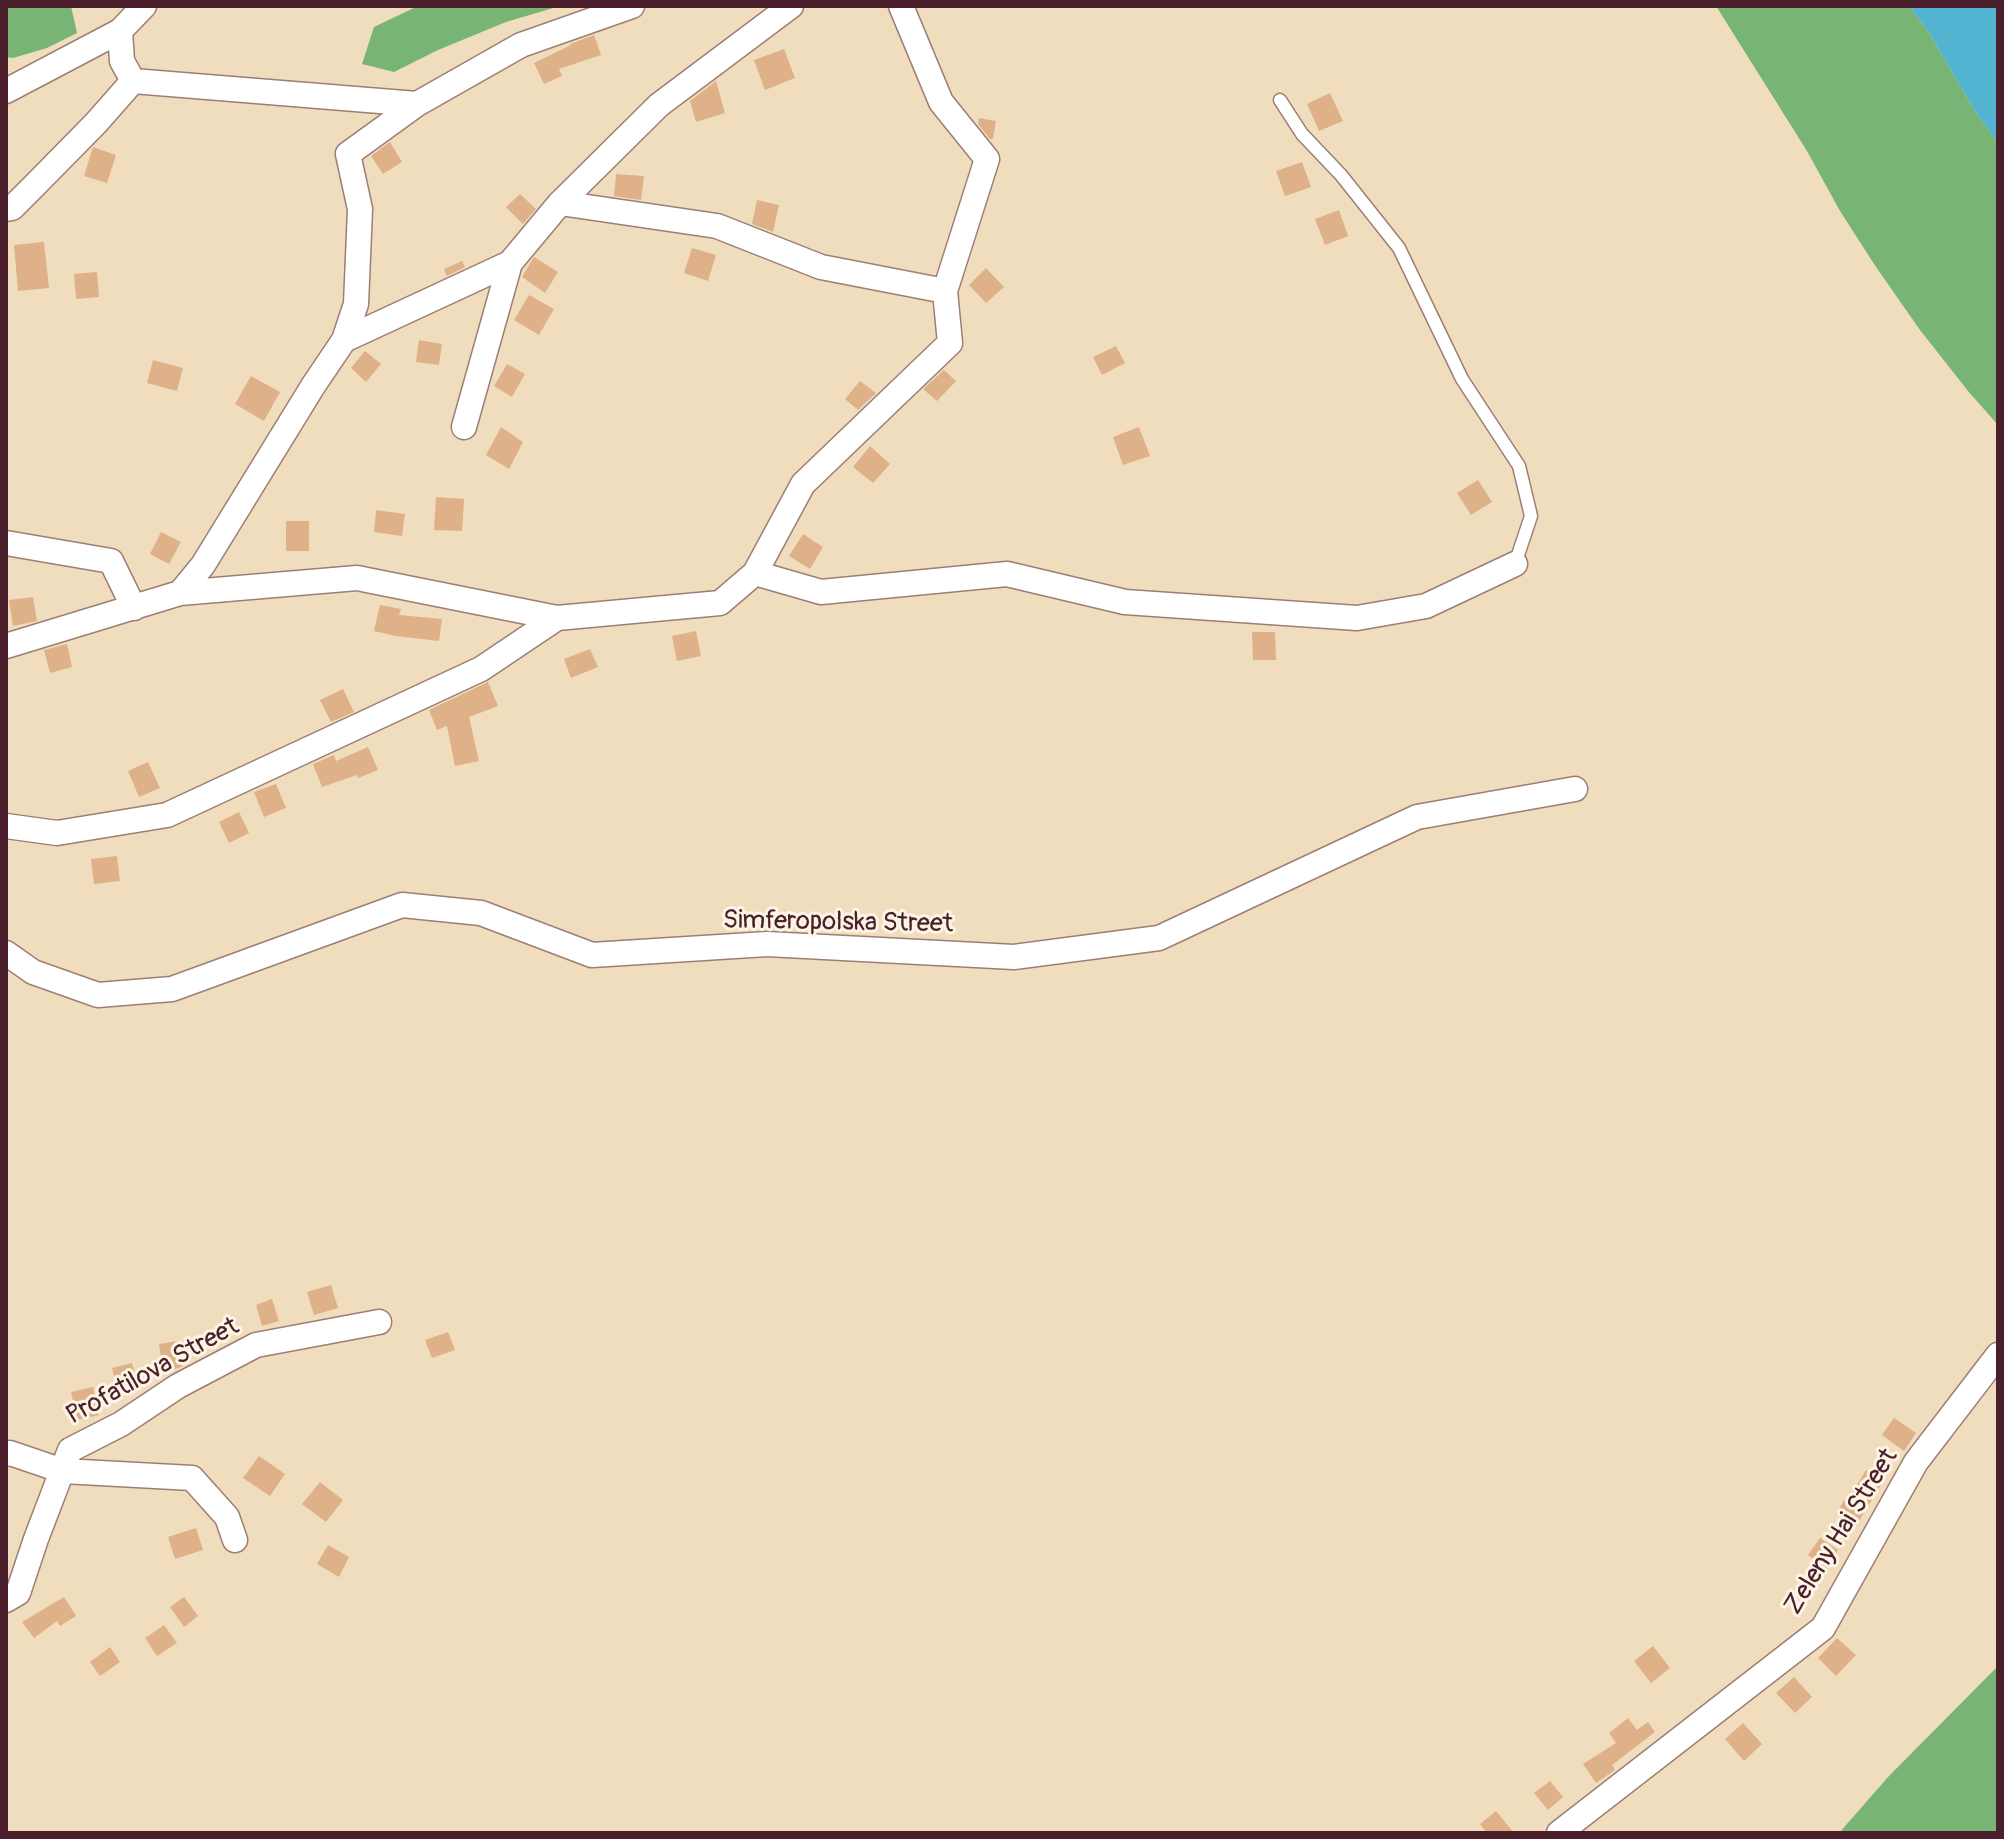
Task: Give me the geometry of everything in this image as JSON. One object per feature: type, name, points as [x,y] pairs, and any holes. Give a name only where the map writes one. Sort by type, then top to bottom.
[{"type":"street","points":[[6,91],[120,31],[144,6]]},
{"type":"street","points":[[180,593],[203,565],[344,340],[356,304],[360,209],[348,154],[417,104],[521,45],[632,6]]},
{"type":"street","points":[[464,427],[510,263],[560,203],[659,105],[791,6]]},
{"type":"street","points":[[6,646],[180,593],[357,578],[557,618],[720,603],[755,573],[803,484],[950,343],[945,291],[987,159],[941,102],[901,6]]},
{"type":"street","points":[[120,31],[122,61],[133,81]]},
{"type":"street","points":[[133,81],[417,104]]},
{"type":"street","points":[[8,207],[96,123],[133,81]]},
{"type":"street","points":[[560,203],[717,226],[821,267],[945,291]]},
{"type":"street","points":[[344,340],[510,263]]},
{"type":"street","points":[[6,543],[111,561],[134,608]]},
{"type":"street","points":[[755,573],[821,592],[1007,574],[1125,602],[1357,618],[1426,606],[1515,564]]},
{"type":"street","points":[[6,826],[57,833],[167,815],[481,669],[557,618]]},
{"type":"street","name":"Simferopolska Street","points":[[6,953],[33,972],[98,995],[172,989],[402,905],[481,913],[592,955],[767,944],[1014,957],[1159,938],[1417,817],[1575,789]]},
{"type":"street","name":"Profatilova Street","points":[[6,1600],[18,1593],[70,1450],[121,1424],[178,1386],[256,1345],[379,1322]]},
{"type":"street","name":"Zeleny Hai Street","points":[[1559,1833],[1823,1628],[1916,1462],[1998,1355]]},
{"type":"street","points":[[6,1454],[63,1471],[192,1478],[227,1517],[235,1540]]},
{"type":"lane","points":[[1280,100],[1302,134],[1341,175],[1399,248],[1462,379],[1519,466],[1531,516],[1515,564]]},
{"type":"green space","points":[[6,6],[71,6],[77,33],[47,48],[13,58],[6,57]]},
{"type":"green space","points":[[418,6],[560,6],[506,22],[394,72],[362,64],[374,27]]},
{"type":"green space","points":[[1716,6],[1909,6],[1930,34],[1973,108],[1998,143],[1998,425],[1920,330],[1876,267]]},
{"type":"green space","points":[[1998,1666],[1998,1833],[1839,1833],[1889,1776]]},
{"type":"water","points":[[1909,6],[1998,6],[1998,143],[1973,108],[1930,34]]},
{"type":"building","points":[[594,35],[601,55],[559,69],[562,76],[544,84],[534,63]]},
{"type":"building","points":[[784,49],[795,78],[765,90],[754,60]]},
{"type":"building","points":[[716,81],[725,113],[696,122],[690,101]]},
{"type":"building","points":[[1330,93],[1343,121],[1319,131],[1307,104]]},
{"type":"building","points":[[979,118],[996,121],[993,139],[978,124]]},
{"type":"building","points":[[390,142],[402,162],[383,174],[371,156]]},
{"type":"building","points":[[93,147],[116,155],[107,183],[84,176]]},
{"type":"building","points":[[1302,162],[1311,187],[1285,196],[1276,171]]},
{"type":"building","points":[[616,174],[644,176],[641,200],[614,196]]},
{"type":"building","points":[[520,194],[536,209],[523,224],[506,207]]},
{"type":"building","points":[[757,200],[779,205],[773,232],[752,224]]},
{"type":"building","points":[[1339,210],[1348,236],[1325,245],[1315,219]]},
{"type":"building","points":[[44,242],[49,288],[18,291],[14,245]]},
{"type":"building","points":[[692,248],[716,255],[708,281],[684,273]]},
{"type":"building","points":[[534,257],[558,272],[545,293],[522,277]]},
{"type":"building","points":[[462,261],[465,267],[447,276],[444,269]]},
{"type":"building","points":[[986,268],[1004,287],[986,303],[969,285]]},
{"type":"building","points":[[97,272],[99,297],[76,299],[74,274]]},
{"type":"building","points":[[529,295],[554,309],[539,335],[514,320]]},
{"type":"building","points":[[419,340],[442,344],[439,365],[416,362]]},
{"type":"building","points":[[1116,346],[1125,363],[1102,375],[1093,357]]},
{"type":"building","points":[[365,351],[381,364],[366,382],[351,368]]},
{"type":"building","points":[[153,360],[183,368],[177,391],[147,383]]},
{"type":"building","points":[[507,364],[525,374],[512,397],[494,386]]},
{"type":"building","points":[[944,370],[956,381],[937,401],[923,389]]},
{"type":"building","points":[[251,376],[280,392],[264,421],[235,404]]},
{"type":"building","points":[[860,381],[876,393],[858,410],[845,399]]},
{"type":"building","points":[[501,427],[523,442],[509,469],[486,455]]},
{"type":"building","points":[[1139,427],[1150,456],[1123,465],[1113,437]]},
{"type":"building","points":[[870,446],[890,464],[873,483],[853,467]]},
{"type":"building","points":[[1478,480],[1492,502],[1471,515],[1457,493]]},
{"type":"building","points":[[436,497],[464,499],[462,531],[434,530]]},
{"type":"building","points":[[376,510],[405,514],[402,536],[374,532]]},
{"type":"building","points":[[286,521],[309,521],[309,551],[286,551]]},
{"type":"building","points":[[161,532],[181,542],[169,564],[150,554]]},
{"type":"building","points":[[803,534],[823,547],[810,569],[789,556]]},
{"type":"building","points":[[33,597],[37,621],[13,626],[9,600]]},
{"type":"building","points":[[380,605],[401,609],[399,615],[442,619],[439,641],[374,631]]},
{"type":"building","points":[[696,631],[701,656],[677,661],[672,636]]},
{"type":"building","points":[[1252,632],[1275,632],[1276,660],[1253,660]]},
{"type":"building","points":[[67,644],[72,667],[50,673],[44,650]]},
{"type":"building","points":[[590,649],[598,667],[571,678],[564,659]]},
{"type":"building","points":[[488,682],[498,706],[469,717],[479,761],[455,766],[447,726],[437,730],[429,710]]},
{"type":"building","points":[[343,689],[354,712],[331,722],[320,700]]},
{"type":"building","points":[[368,747],[378,770],[322,787],[313,764],[334,755],[336,761]]},
{"type":"building","points":[[148,762],[160,788],[139,797],[128,771]]},
{"type":"building","points":[[276,784],[286,808],[264,817],[254,792]]},
{"type":"building","points":[[239,812],[249,833],[229,843],[219,822]]},
{"type":"building","points":[[117,856],[120,881],[94,884],[91,859]]},
{"type":"building","points":[[331,1285],[338,1308],[314,1315],[307,1292]]},
{"type":"building","points":[[272,1299],[279,1321],[262,1326],[256,1305]]},
{"type":"building","points":[[448,1332],[455,1350],[432,1358],[425,1340]]},
{"type":"building","points":[[178,1341],[182,1367],[163,1372],[159,1344]]},
{"type":"building","points":[[132,1363],[139,1387],[119,1393],[112,1368]]},
{"type":"building","points":[[93,1387],[99,1415],[77,1420],[71,1392]]},
{"type":"building","points":[[1894,1418],[1916,1433],[1904,1451],[1882,1435]]},
{"type":"building","points":[[259,1456],[285,1474],[270,1496],[243,1478]]},
{"type":"building","points":[[1866,1470],[1884,1480],[1856,1526],[1836,1514]]},
{"type":"building","points":[[320,1482],[343,1500],[326,1522],[302,1504]]},
{"type":"building","points":[[196,1528],[203,1550],[175,1559],[168,1537]]},
{"type":"building","points":[[1820,1538],[1838,1550],[1826,1568],[1808,1555]]},
{"type":"building","points":[[328,1545],[349,1557],[339,1577],[317,1564]]},
{"type":"building","points":[[64,1597],[76,1616],[60,1626],[57,1621],[34,1638],[22,1622]]},
{"type":"building","points":[[184,1597],[198,1616],[184,1627],[170,1607]]},
{"type":"building","points":[[164,1625],[177,1643],[157,1656],[145,1638]]},
{"type":"building","points":[[1837,1638],[1856,1655],[1836,1676],[1818,1658]]},
{"type":"building","points":[[1653,1646],[1670,1668],[1651,1683],[1634,1661]]},
{"type":"building","points":[[110,1647],[120,1662],[100,1676],[90,1662]]},
{"type":"building","points":[[1794,1677],[1812,1697],[1795,1713],[1776,1693]]},
{"type":"building","points":[[1628,1718],[1637,1730],[1648,1722],[1655,1732],[1612,1765],[1615,1770],[1596,1783],[1583,1764],[1616,1743],[1609,1733]]},
{"type":"building","points":[[1743,1723],[1762,1744],[1744,1761],[1725,1739]]},
{"type":"building","points":[[1550,1781],[1563,1797],[1548,1810],[1534,1793]]},
{"type":"building","points":[[1496,1811],[1514,1833],[1487,1833],[1480,1824]]}]
